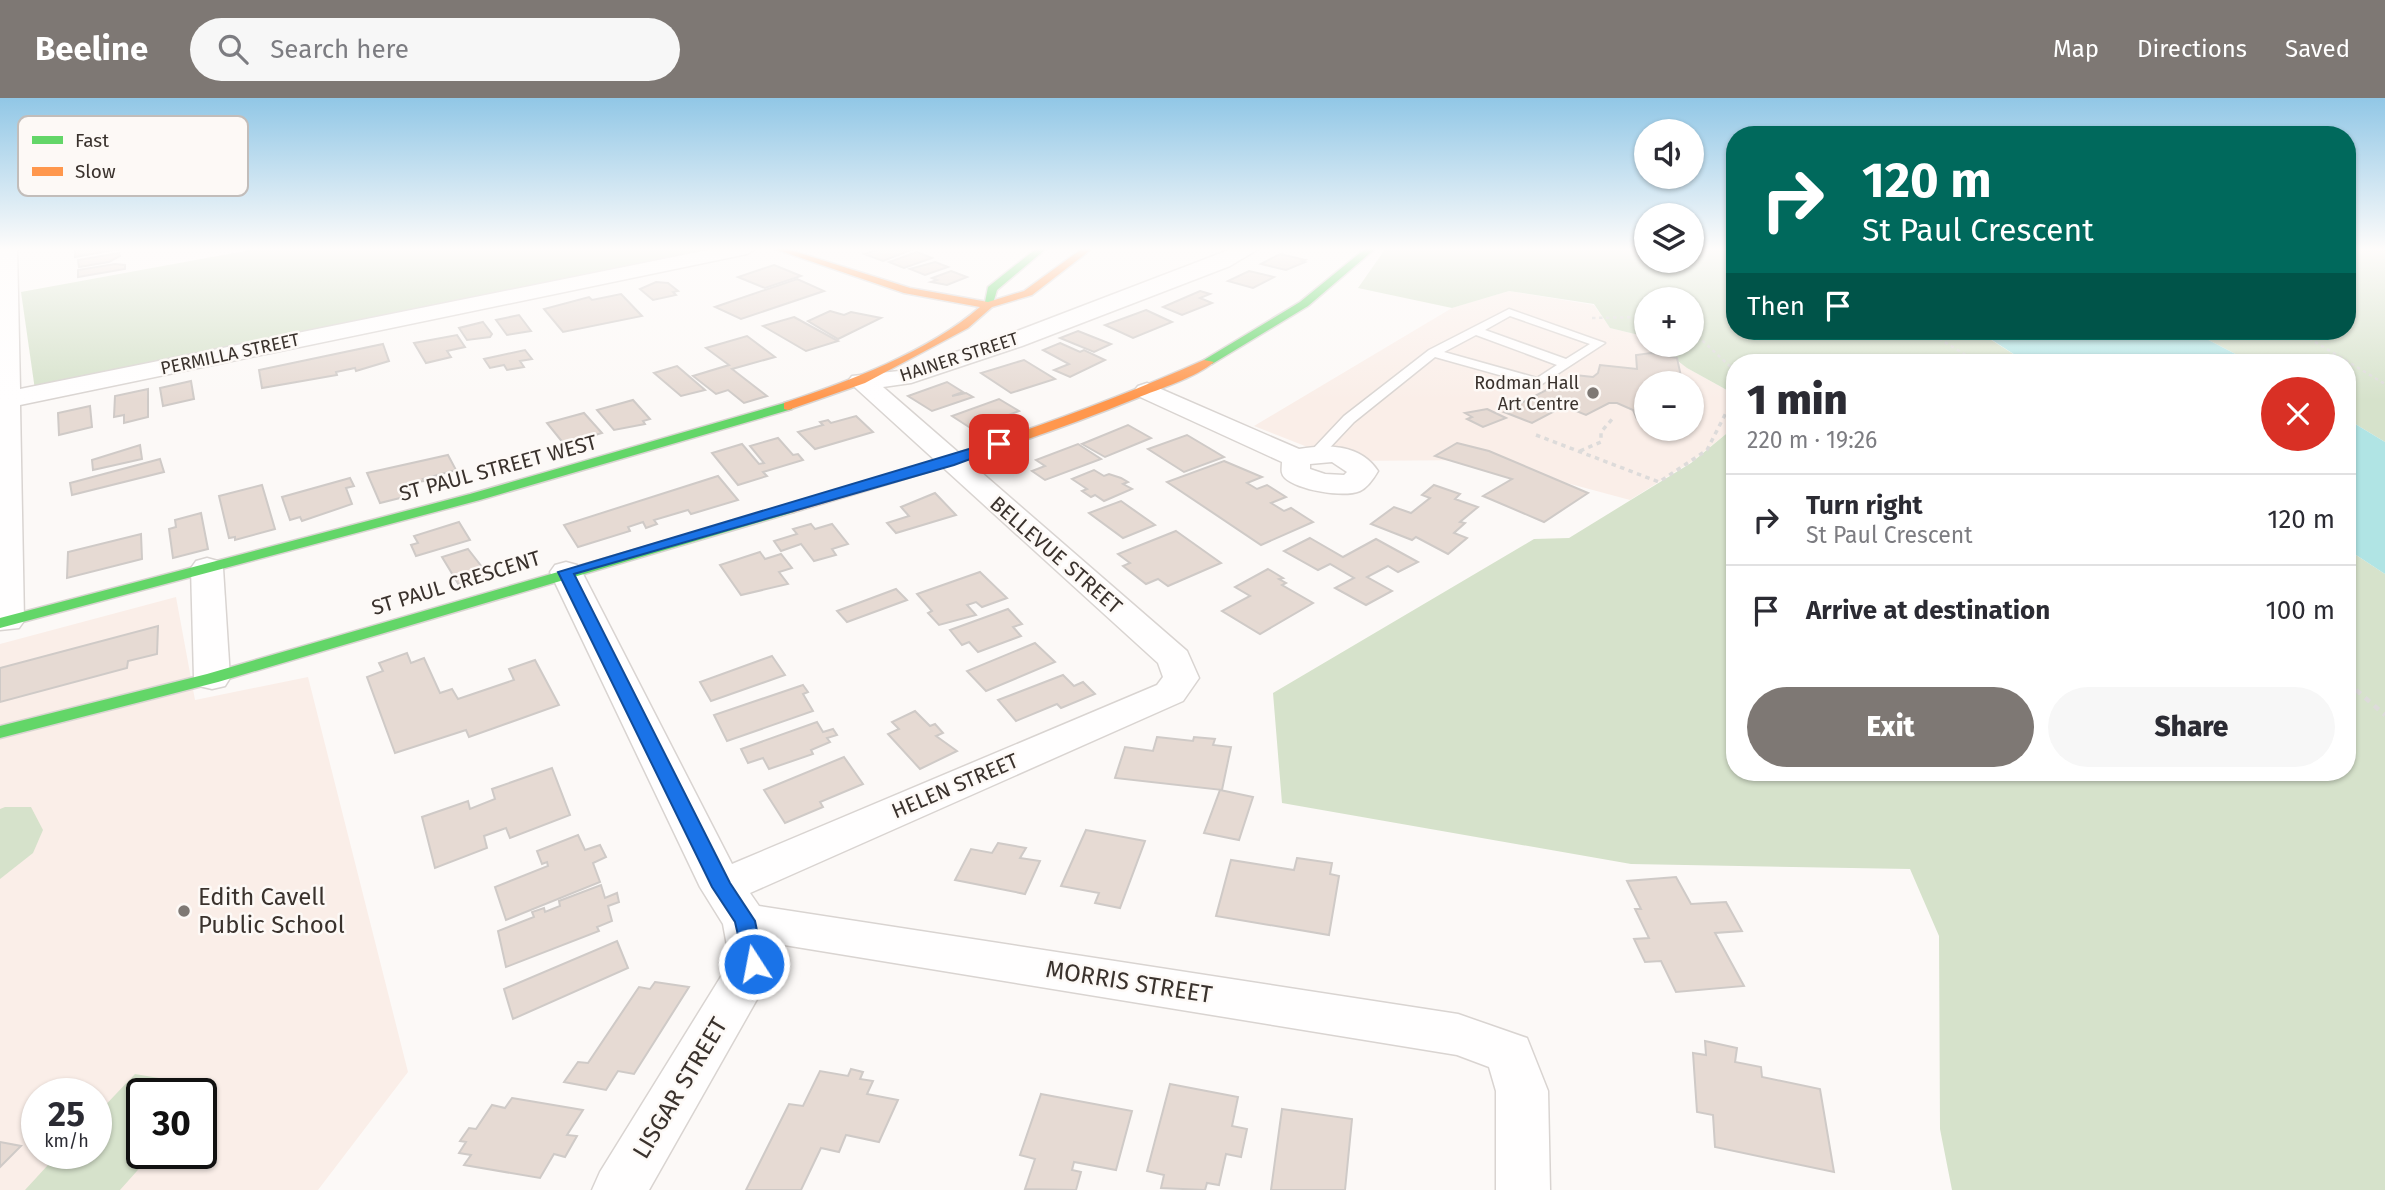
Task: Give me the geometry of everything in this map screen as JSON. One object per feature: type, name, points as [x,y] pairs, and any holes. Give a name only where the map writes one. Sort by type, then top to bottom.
[{"type":"street","points":[[4,299],[4,622]]},
{"type":"street","name":"PERMILLA STREET","points":[[3,401],[499,299]]},
{"type":"street","points":[[953,299],[988,305]]},
{"type":"street","name":"ST PAUL STREET WEST","points":[[988,305],[990,299]]},
{"type":"street","name":"ST PAUL STREET WEST","points":[[4,622],[617,457],[764,414],[861,381],[964,326],[988,305],[1008,299]]},
{"type":"street","name":"HAINER STREET","points":[[861,381],[902,378],[1013,341],[1123,299]]},
{"type":"street","name":"ST PAUL CRESCENT","points":[[0,732],[212,678],[566,572],[949,462],[1147,391],[1225,354],[1310,299]]},
{"type":"street","name":"BELLEVUE STREET","points":[[861,381],[949,462],[1174,659],[1181,678]]},
{"type":"street","points":[[1147,391],[1306,456]]},
{"type":"street","points":[[207,568],[212,678]]},
{"type":"street","name":"LISGAR STREET","points":[[566,572],[734,904],[754,964],[619,1190]]},
{"type":"street","name":"HELEN STREET","points":[[734,904],[1170,694],[1181,678]]},
{"type":"street","name":"MORRIS STREET","points":[[734,904],[1458,1035],[1510,1053],[1522,1091],[1523,1190]]},
{"type":"lane","points":[[1306,456],[1433,353],[1509,312],[1599,343],[1539,382],[1433,353]]},
{"type":"lane","points":[[1474,330],[1567,364]]},
{"type":"path","points":[[1562,330],[1591,318],[1634,317]]},
{"type":"path","points":[[1942,340],[1964,354]]},
{"type":"path","points":[[2312,340],[2335,354]]},
{"type":"path","points":[[1704,342],[1726,363]]},
{"type":"path","points":[[2356,367],[2385,384]]},
{"type":"path","points":[[1536,435],[1660,482],[1707,450],[1726,413]]},
{"type":"path","points":[[1580,452],[1601,442],[1601,432],[1613,418]]},
{"type":"path","points":[[2356,690],[2385,715]]},
{"type":"shaded area","points":[[1482,299],[1557,299],[1594,305],[1610,328],[1634,334],[1634,357],[1673,357],[1692,371],[1634,371],[1634,441],[1704,441],[1704,377],[1726,390],[1726,434],[1691,462],[1630,500],[1481,460],[1343,461],[1254,426],[1452,308]]},
{"type":"shaded area","name":"Edith Cavell Public School","points":[[176,597],[195,700],[308,677],[408,1072],[318,1190],[0,1190],[0,644]]},
{"type":"green space","points":[[22,299],[480,299],[35,390]]},
{"type":"green space","points":[[1410,299],[1482,299],[1452,308]]},
{"type":"green space","points":[[1561,299],[1634,299],[1634,334],[1610,328],[1594,304]]},
{"type":"green space","points":[[1704,299],[1726,299],[1726,340],[1991,340],[2013,354],[1726,354],[1726,390],[1704,377],[1704,371],[1687,368],[1673,357],[1704,357]]},
{"type":"green space","points":[[2356,299],[2385,299],[2385,442],[2356,424],[2356,354],[2236,354],[2208,340],[2356,340]]},
{"type":"green space","points":[[1726,434],[1726,781],[2356,781],[2356,555],[2385,574],[2385,1190],[1952,1190],[1940,1129],[1939,936],[1910,869],[1631,864],[1282,803],[1273,693],[1534,539],[1569,538],[1691,463]]},
{"type":"green space","points":[[31,807],[43,830],[33,853],[0,879],[0,809]]},
{"type":"green space","points":[[135,1074],[159,1078],[131,1078]]},
{"type":"green space","points":[[126,1083],[126,1169],[139,1169],[120,1190],[25,1190],[44,1169],[112,1169],[112,1098]]},
{"type":"water","points":[[1992,340],[2208,340],[2236,354],[2014,354]]},
{"type":"water","points":[[2356,424],[2385,442],[2385,574],[2356,555]]},
{"type":"building","points":[[582,299],[626,299],[642,316],[563,332],[544,309]]},
{"type":"building","points":[[739,299],[800,299],[741,319],[715,307]]},
{"type":"building","points":[[1182,299],[1202,299],[1212,303],[1182,315],[1163,307]]},
{"type":"building","points":[[1146,310],[1172,322],[1133,338],[1105,325]]},
{"type":"building","points":[[830,311],[881,318],[838,339],[808,321]]},
{"type":"building","points":[[519,315],[531,331],[507,335],[496,320]]},
{"type":"building","points":[[794,317],[838,341],[806,351],[763,326]]},
{"type":"building","points":[[483,322],[492,334],[490,337],[467,340],[459,328]]},
{"type":"building","points":[[1078,331],[1111,344],[1094,352],[1060,338]]},
{"type":"building","points":[[457,335],[465,347],[447,351],[451,357],[426,363],[414,343]]},
{"type":"building","points":[[747,336],[775,357],[732,369],[767,396],[744,403],[728,390],[716,394],[693,376],[729,365],[706,348]]},
{"type":"building","points":[[1060,343],[1105,360],[1070,377],[1054,370],[1069,364],[1043,350]]},
{"type":"building","points":[[383,344],[389,361],[356,371],[355,368],[336,372],[337,375],[262,388],[259,370]]},
{"type":"building","points":[[525,350],[532,359],[520,361],[524,367],[507,370],[504,365],[490,368],[484,359]]},
{"type":"building","name":"Rodman Hall Art Centre","points":[[1636,357],[1672,357],[1677,358],[1680,371],[1634,371],[1634,412],[1617,403],[1609,403],[1586,415],[1564,406],[1532,423],[1504,412],[1575,375],[1593,377],[1598,373],[1600,365],[1637,369]]},
{"type":"building","points":[[1024,360],[1055,379],[1011,393],[981,373]]},
{"type":"building","points":[[677,366],[705,390],[681,396],[654,373]]},
{"type":"building","points":[[191,381],[194,399],[163,406],[160,388]]},
{"type":"building","points":[[947,382],[963,392],[952,396],[966,393],[973,397],[932,411],[908,396]]},
{"type":"building","points":[[148,389],[148,417],[124,423],[124,415],[114,417],[115,396]]},
{"type":"building","points":[[999,399],[1019,411],[972,429],[952,416]]},
{"type":"building","points":[[633,400],[650,419],[643,421],[645,424],[614,430],[597,410]]},
{"type":"building","points":[[90,406],[92,427],[59,435],[58,413]]},
{"type":"building","points":[[1487,409],[1506,418],[1483,427],[1467,419],[1472,417],[1465,413]]},
{"type":"building","points":[[584,413],[602,433],[564,444],[547,423]]},
{"type":"building","points":[[856,416],[873,432],[815,449],[798,432],[823,425],[820,422],[828,420],[831,423]]},
{"type":"building","points":[[1128,425],[1151,438],[1105,457],[1082,444]]},
{"type":"building","points":[[1187,435],[1224,457],[1184,472],[1148,449]]},
{"type":"building","points":[[778,438],[793,455],[798,454],[803,460],[763,472],[767,476],[738,485],[712,453],[742,444],[759,464],[764,463],[750,446]]},
{"type":"building","points":[[1457,443],[1489,451],[1588,493],[1544,522],[1483,496],[1512,479],[1435,456]]},
{"type":"building","points":[[1078,444],[1101,459],[1045,480],[1032,471],[1045,466],[1036,460]]},
{"type":"building","points":[[140,445],[142,459],[93,470],[92,460]]},
{"type":"building","points":[[448,455],[456,470],[423,479],[425,481],[407,483],[412,495],[380,503],[367,473]]},
{"type":"building","points":[[160,459],[164,472],[72,495],[70,483]]},
{"type":"building","points":[[1224,461],[1262,477],[1247,483],[1257,489],[1267,485],[1286,497],[1271,503],[1284,511],[1291,508],[1313,522],[1261,545],[1167,482]]},
{"type":"building","points":[[1094,470],[1104,476],[1109,474],[1121,478],[1128,482],[1123,484],[1132,489],[1104,501],[1095,495],[1091,497],[1082,491],[1087,489],[1072,479]]},
{"type":"building","points":[[718,476],[738,500],[691,514],[688,510],[654,520],[657,524],[646,528],[643,522],[628,527],[630,531],[578,547],[564,525]]},
{"type":"building","points":[[350,478],[354,486],[346,488],[352,504],[302,521],[300,517],[290,520],[282,497]]},
{"type":"building","points":[[262,485],[275,529],[235,540],[235,537],[229,538],[219,496]]},
{"type":"building","points":[[1434,485],[1460,494],[1455,499],[1478,507],[1460,522],[1465,523],[1454,533],[1467,538],[1448,554],[1416,537],[1412,540],[1371,524],[1394,507],[1411,513],[1430,498],[1422,495]]},
{"type":"building","points":[[935,493],[956,515],[896,533],[887,523],[909,516],[901,507]]},
{"type":"building","points":[[1121,501],[1155,525],[1123,538],[1089,513]]},
{"type":"building","points":[[201,513],[208,549],[173,558],[169,529],[176,527],[175,520]]},
{"type":"building","points":[[459,522],[470,540],[416,556],[411,545],[418,543],[414,536]]},
{"type":"building","points":[[811,524],[815,529],[832,524],[848,544],[832,549],[836,555],[814,561],[801,544],[781,551],[774,541],[797,534],[793,529]]},
{"type":"building","points":[[1176,531],[1221,563],[1168,586],[1158,579],[1146,584],[1123,566],[1130,563],[1118,554]]},
{"type":"building","points":[[141,534],[142,559],[67,578],[68,552]]},
{"type":"building","points":[[1310,538],[1343,557],[1376,539],[1418,562],[1398,572],[1388,566],[1367,577],[1392,591],[1366,605],[1335,588],[1354,578],[1330,564],[1318,570],[1284,551]]},
{"type":"building","points":[[468,549],[489,576],[459,585],[442,557]]},
{"type":"building","points":[[760,552],[765,559],[781,554],[792,568],[779,572],[788,584],[741,595],[720,565]]},
{"type":"building","points":[[1268,569],[1283,578],[1279,579],[1286,583],[1282,585],[1313,603],[1260,634],[1222,611],[1250,596],[1235,587]]},
{"type":"building","points":[[980,572],[1007,598],[982,607],[976,602],[967,605],[976,615],[939,625],[928,613],[932,611],[917,594]]},
{"type":"building","points":[[896,589],[907,600],[847,622],[837,611]]},
{"type":"building","points":[[1008,609],[1022,624],[1013,627],[1021,636],[978,652],[969,642],[962,645],[950,630]]},
{"type":"building","points":[[158,626],[157,654],[128,661],[127,668],[0,702],[0,668]]},
{"type":"building","points":[[1035,643],[1055,662],[986,691],[967,671]]},
{"type":"building","points":[[407,653],[411,663],[424,658],[440,693],[452,689],[458,699],[514,680],[509,669],[535,660],[559,705],[469,737],[466,730],[395,753],[367,677],[383,671],[379,663]]},
{"type":"building","points":[[772,656],[785,675],[711,701],[700,682]]},
{"type":"building","points":[[1063,675],[1074,686],[1083,682],[1095,694],[1061,708],[1057,704],[1016,721],[998,700]]},
{"type":"building","points":[[803,685],[808,692],[803,694],[813,711],[727,741],[714,715]]},
{"type":"building","points":[[915,711],[930,726],[935,724],[943,733],[936,736],[957,751],[920,769],[888,734],[899,729],[892,722]]},
{"type":"building","points":[[817,722],[823,732],[833,729],[837,735],[827,738],[830,742],[811,750],[813,754],[769,769],[763,758],[748,763],[741,749]]},
{"type":"building","points":[[1157,737],[1193,741],[1194,737],[1215,739],[1213,745],[1231,747],[1222,790],[1115,778],[1125,747],[1153,751]]},
{"type":"building","points":[[844,757],[863,784],[820,802],[823,807],[785,823],[764,790]]},
{"type":"building","points":[[552,768],[570,815],[510,838],[506,828],[484,836],[487,848],[435,868],[422,817],[468,801],[470,809],[495,799],[492,789]]},
{"type":"building","points":[[1220,790],[1253,797],[1239,840],[1204,833]]},
{"type":"building","points":[[1086,830],[1145,841],[1120,908],[1095,903],[1099,893],[1061,886]]},
{"type":"building","points":[[578,835],[585,850],[600,845],[606,857],[593,863],[600,882],[506,920],[495,887],[548,866],[547,862],[542,864],[537,851]]},
{"type":"building","points":[[998,843],[1026,848],[1020,858],[1040,861],[1025,894],[955,880],[971,849],[992,853]]},
{"type":"building","points":[[1297,858],[1332,863],[1330,874],[1339,876],[1329,935],[1216,916],[1231,860],[1294,870]]},
{"type":"building","points":[[1676,877],[1691,904],[1726,902],[1742,931],[1715,933],[1744,986],[1676,992],[1661,961],[1645,962],[1634,939],[1649,938],[1635,909],[1641,909],[1627,881]]},
{"type":"building","points":[[601,885],[605,898],[617,893],[619,902],[608,906],[612,921],[597,927],[599,931],[506,967],[498,931],[534,917],[532,912],[544,908],[545,912],[560,906],[559,901]]},
{"type":"building","points":[[617,941],[628,968],[513,1019],[504,989]]},
{"type":"building","points":[[655,982],[689,987],[634,1074],[618,1071],[606,1090],[564,1082],[578,1062],[588,1063],[639,987],[650,989]]},
{"type":"building","points":[[1705,1041],[1737,1048],[1735,1062],[1761,1067],[1762,1077],[1820,1089],[1834,1172],[1715,1147],[1713,1115],[1697,1112],[1693,1053],[1706,1055]]},
{"type":"building","points":[[851,1069],[863,1072],[860,1079],[873,1081],[867,1094],[898,1100],[879,1142],[846,1135],[839,1152],[821,1148],[801,1190],[746,1190],[789,1104],[803,1106],[820,1071],[848,1076]]},
{"type":"building","points":[[1170,1084],[1238,1097],[1232,1126],[1247,1129],[1241,1157],[1226,1154],[1219,1185],[1207,1183],[1205,1190],[1161,1188],[1164,1175],[1147,1171]]},
{"type":"building","points":[[1041,1094],[1132,1111],[1116,1170],[1074,1162],[1072,1170],[1081,1172],[1076,1190],[1025,1189],[1035,1159],[1020,1155]]},
{"type":"building","points":[[512,1098],[583,1110],[567,1135],[577,1136],[565,1157],[554,1154],[540,1178],[464,1165],[471,1155],[459,1153],[466,1142],[460,1141],[469,1128],[476,1129],[492,1105],[505,1108]]},
{"type":"building","points":[[1282,1109],[1352,1119],[1345,1190],[1271,1190]]},
{"type":"building","points":[[0,1142],[21,1146],[0,1167]]},
{"type":"traffic: fast","points":[[988,305],[990,299]]},
{"type":"traffic: fast","points":[[1208,362],[1310,299]]},
{"type":"traffic: fast","points":[[0,623],[475,497],[788,406]]},
{"type":"traffic: fast","points":[[0,732],[212,678],[789,509]]},
{"type":"traffic: slow","points":[[953,299],[988,305]]},
{"type":"traffic: slow","points":[[788,406],[861,381],[964,326],[988,305],[1008,299]]},
{"type":"traffic: slow","points":[[789,509],[1054,426],[1208,362]]},
{"type":"place","name":"Rodman Hall Art Centre","points":[[1593,393]]},
{"type":"place","name":"Edith Cavell Public School","points":[[184,911]]},
{"type":"route","points":[[754,964],[745,921],[722,887],[566,572],[949,462],[999,444]]}]
